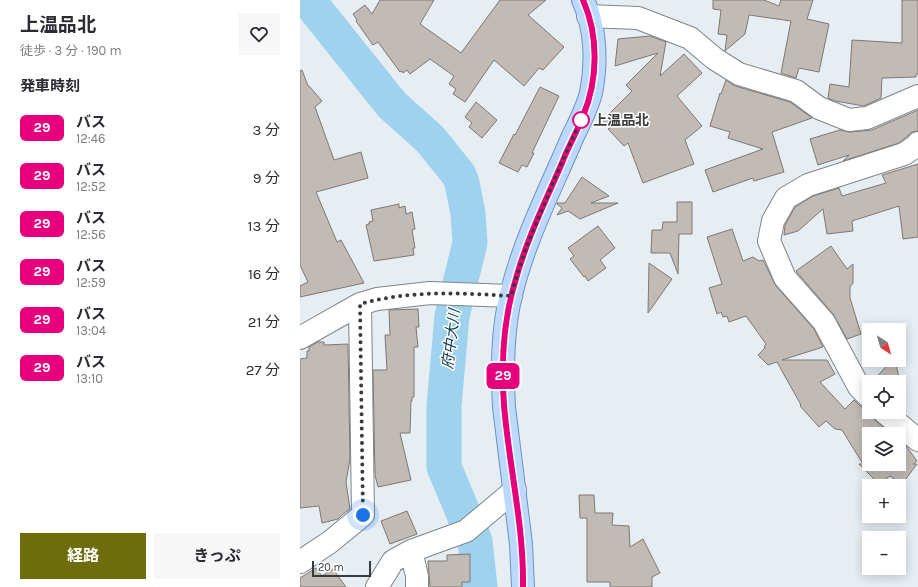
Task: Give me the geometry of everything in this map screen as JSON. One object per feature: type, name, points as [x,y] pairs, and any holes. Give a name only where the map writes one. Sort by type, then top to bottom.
[{"type":"main road","points":[[522,587],[521,544],[504,407],[504,343],[511,296],[521,261],[528,241],[583,116],[590,94],[594,72],[594,50],[591,27],[586,8]]},
{"type":"street","points":[[586,8],[638,18],[690,38],[715,59],[739,74],[796,91],[819,108],[848,120],[867,118],[918,96]]},
{"type":"street","points":[[862,390],[824,322],[785,278],[770,241],[773,221],[786,198],[808,185],[904,154],[918,143]]},
{"type":"street","points":[[300,338],[360,304],[376,299],[430,293],[511,296]]},
{"type":"street","points":[[300,562],[330,542],[363,515],[360,304]]},
{"type":"street","points":[[892,419],[918,440]]},
{"type":"street","points":[[377,587],[394,561],[411,551],[466,530],[515,490]]},
{"type":"street","points":[[411,551],[417,576],[417,587]]},
{"type":"building","points":[[380,0],[434,0],[420,24],[461,53],[500,0],[546,0],[528,15],[564,47],[543,70],[539,68],[524,86],[494,60],[465,102],[453,94],[456,89],[449,84],[454,76],[430,59],[410,74],[407,70],[403,73],[402,71],[400,72],[378,42],[373,45],[356,21],[357,20],[353,14],[365,5],[372,14]]},
{"type":"building","points":[[713,0],[764,0],[779,6],[781,0],[813,0],[807,19],[829,24],[819,72],[799,68],[796,78],[781,73],[791,21],[749,15],[745,34],[725,51],[727,35],[718,34],[721,10],[713,9]]},
{"type":"building","points":[[902,0],[918,0],[918,74],[916,74],[916,77],[882,78],[881,98],[864,106],[835,101],[828,98],[830,84],[849,87],[852,40],[902,43]]},
{"type":"building","points":[[650,36],[666,42],[660,76],[684,54],[702,73],[677,96],[702,126],[685,140],[694,164],[643,183],[628,143],[624,146],[608,129],[610,128],[603,120],[632,91],[626,85],[658,53],[615,66],[618,39]]},
{"type":"building","points":[[302,70],[308,86],[322,101],[315,107],[334,160],[361,152],[368,178],[316,192],[337,242],[341,240],[364,283],[300,297],[300,286],[308,282],[300,265],[300,71]]},
{"type":"building","points":[[726,80],[735,86],[790,102],[812,118],[772,132],[784,172],[754,181],[753,178],[713,192],[705,170],[763,149],[728,138],[730,132],[710,126],[720,93],[721,94]]},
{"type":"building","points":[[540,87],[559,96],[527,167],[522,165],[518,172],[499,163]]},
{"type":"building","points":[[476,102],[497,120],[482,138],[469,127],[472,123],[465,117]]},
{"type":"building","points":[[918,110],[918,131],[912,132],[899,143],[843,161],[849,155],[818,165],[810,139],[840,130],[850,132],[872,130]]},
{"type":"building","points":[[918,164],[918,237],[903,239],[899,206],[852,221],[853,231],[827,234],[823,209],[798,231],[784,235],[785,225],[795,207],[813,196],[839,188],[842,196],[886,183],[882,175]]},
{"type":"building","points":[[582,177],[609,196],[591,203],[618,203],[580,219],[568,211],[557,215],[562,208],[557,203],[565,203]]},
{"type":"building","points":[[677,202],[692,202],[692,234],[679,234],[678,274],[670,253],[651,253],[652,230],[662,230],[663,222],[677,222]]},
{"type":"building","points":[[399,204],[399,208],[405,206],[406,214],[412,212],[415,229],[412,230],[415,248],[413,248],[414,255],[374,261],[366,225],[373,221],[371,210]]},
{"type":"building","points":[[598,226],[615,248],[600,260],[606,268],[588,281],[570,259],[574,256],[568,248]]},
{"type":"building","points":[[732,229],[743,261],[753,257],[759,261],[763,260],[776,286],[814,329],[823,347],[782,360],[827,360],[835,374],[820,382],[845,409],[854,400],[862,407],[862,419],[874,419],[883,427],[862,427],[862,462],[842,430],[835,429],[826,421],[819,427],[800,406],[801,405],[777,362],[768,365],[758,355],[765,348],[764,347],[766,344],[746,316],[729,322],[727,316],[723,317],[721,312],[717,314],[709,288],[722,284],[707,237]]},
{"type":"building","points":[[831,246],[847,269],[853,264],[853,283],[850,287],[850,298],[861,334],[847,339],[833,314],[796,271]]},
{"type":"building","points":[[649,263],[672,279],[648,313]]},
{"type":"building","points":[[418,309],[419,327],[416,327],[418,347],[414,347],[414,397],[412,397],[411,401],[410,433],[400,433],[411,480],[378,487],[375,475],[373,370],[387,370],[385,335],[390,335],[389,310]]},
{"type":"building","points":[[318,342],[324,342],[324,345],[348,344],[350,459],[346,482],[350,509],[338,519],[322,523],[319,506],[300,508],[300,359],[307,358],[307,351],[309,351],[309,347]]},
{"type":"building","points":[[886,367],[897,367],[898,375],[878,375]]},
{"type":"building","points":[[906,446],[917,461],[913,464],[917,464],[906,479],[894,479],[890,476],[886,479],[874,479],[866,471],[906,471]]},
{"type":"building","points":[[579,495],[594,495],[595,513],[613,513],[612,525],[629,526],[630,547],[643,539],[660,573],[652,577],[652,587],[610,587],[610,582],[587,582],[587,518],[580,518]]},
{"type":"building","points":[[407,511],[417,534],[390,544],[381,521]]},
{"type":"building","points":[[470,554],[470,582],[462,582],[462,587],[430,587],[428,561],[447,561],[447,555]]},
{"type":"building","points":[[316,568],[322,576],[333,569],[346,587],[300,587],[300,578]]},
{"type":"waterway","name":"府中大川","points":[[308,0],[392,105],[430,139],[459,175],[462,183],[468,213],[470,243],[452,316],[444,406],[444,467],[475,541],[480,587]]},
{"type":"bus line","name":"29","points":[[523,587],[521,544],[504,407],[503,365],[506,322],[511,296],[521,261],[573,136],[583,116],[590,94],[594,72],[594,50],[591,27],[583,0]]},
{"type":"place","name":"上温品北","points":[[581,120]]},
{"type":"route","points":[[363,515],[360,304],[376,299],[430,293],[511,296],[521,261],[573,136],[583,116],[581,120]]}]
